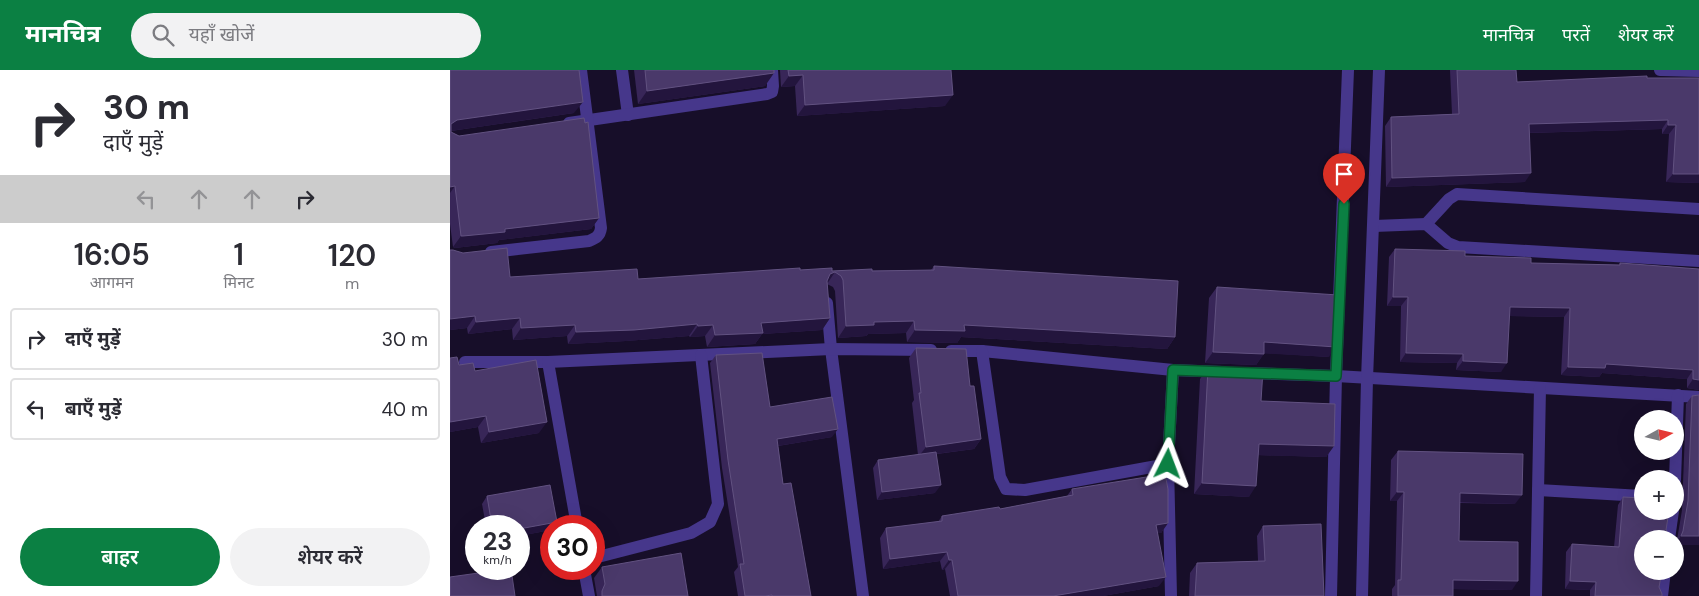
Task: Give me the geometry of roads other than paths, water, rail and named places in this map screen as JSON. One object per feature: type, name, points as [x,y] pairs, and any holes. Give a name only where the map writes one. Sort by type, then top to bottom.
[{"type":"street","points":[[483,253],[589,241],[595,239],[600,234],[602,228],[581,70]]},
{"type":"street","points":[[622,70],[628,115]]},
{"type":"street","points":[[559,124],[767,94],[772,92],[772,70]]},
{"type":"street","points":[[1331,596],[1336,376],[1348,70]]},
{"type":"street","points":[[1362,596],[1367,379],[1379,70]]},
{"type":"street","points":[[1660,70],[1699,71]]},
{"type":"street","points":[[1426,224],[1457,194],[1699,209]]},
{"type":"street","points":[[1374,226],[1426,224],[1448,243],[1458,247],[1699,260]]},
{"type":"street","points":[[827,292],[831,349],[862,596]]},
{"type":"street","points":[[465,362],[548,362],[831,349],[982,351],[1173,370],[1336,376],[1699,397]]},
{"type":"street","points":[[982,351],[1000,477],[1006,489],[1025,490],[1168,464]]},
{"type":"street","points":[[605,555],[691,533],[710,522],[718,504],[701,355]]},
{"type":"street","points":[[548,362],[575,515]]},
{"type":"street","points":[[1171,596],[1168,464],[1173,370]]},
{"type":"street","points":[[1536,596],[1540,388]]},
{"type":"street","points":[[1675,470],[1678,395]]},
{"type":"street","points":[[1538,490],[1634,496]]},
{"type":"street","points":[[586,580],[589,596]]},
{"type":"street","points":[[1662,596],[1664,580]]}]
